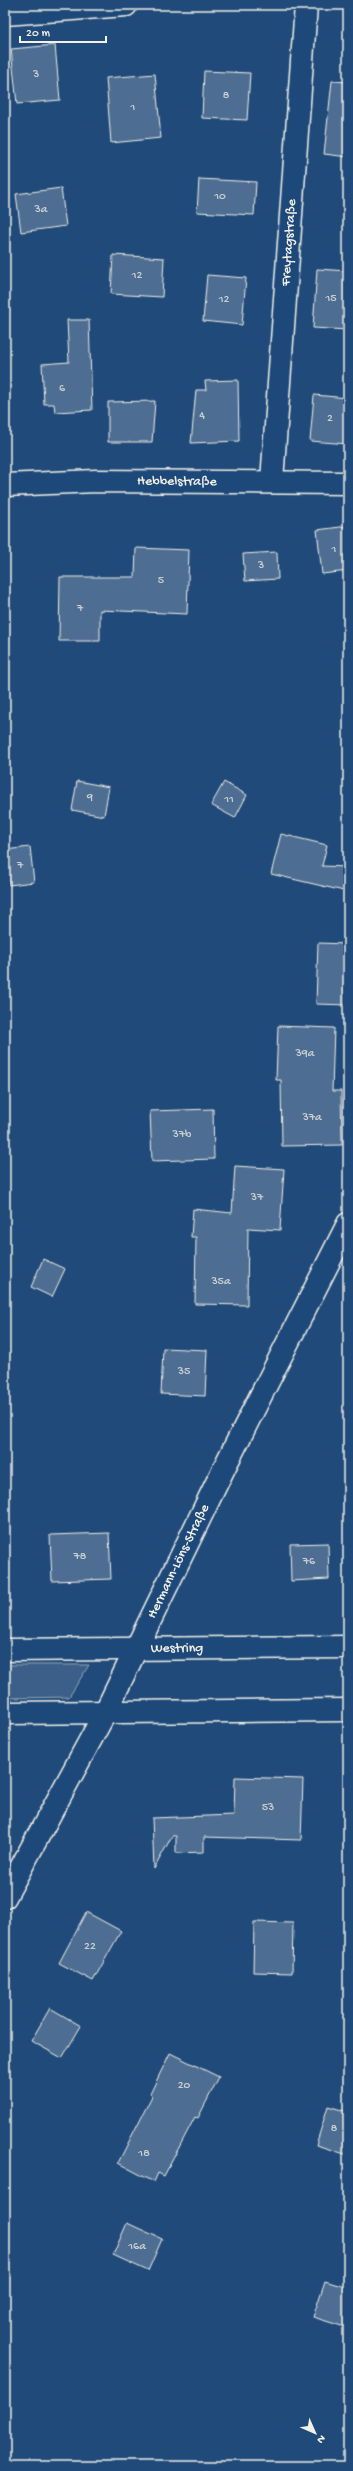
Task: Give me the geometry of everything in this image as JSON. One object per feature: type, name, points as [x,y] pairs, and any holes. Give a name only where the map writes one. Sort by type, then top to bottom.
[{"type":"street","points":[[5,14],[126,5]]},
{"type":"street","name":"Freytagstraße","points":[[272,481],[306,5]]},
{"type":"street","name":"Hebbelstraße","points":[[5,485],[96,481],[272,481],[348,483]]},
{"type":"street","name":"Hermann-Löns-Straße","points":[[5,1897],[105,1713],[225,1466],[348,1224]]},
{"type":"street","name":"Westring","points":[[5,1650],[136,1651],[348,1647]]},
{"type":"street","points":[[5,1713],[348,1710]]},
{"type":"shaded area","points":[[5,1665],[89,1665],[69,1697],[5,1698]]},
{"type":"building","points":[[55,45],[60,100],[17,104],[11,49]]},
{"type":"building","points":[[204,71],[250,73],[247,120],[202,118]]},
{"type":"building","points":[[155,74],[161,138],[111,143],[106,78]]},
{"type":"building","points":[[332,81],[348,82],[348,157],[324,154]]},
{"type":"building","points":[[199,179],[256,182],[254,215],[197,212]]},
{"type":"building","points":[[61,188],[66,226],[21,232],[16,194]]},
{"type":"building","points":[[113,255],[164,258],[162,297],[111,294]]},
{"type":"building","points":[[317,269],[348,271],[348,330],[313,328]]},
{"type":"building","points":[[207,275],[246,278],[242,325],[203,321]]},
{"type":"building","points":[[67,320],[89,320],[92,410],[55,412],[54,404],[44,404],[42,364],[69,362]]},
{"type":"building","points":[[238,380],[239,441],[191,443],[196,390],[206,390],[205,381]]},
{"type":"building","points":[[314,395],[348,398],[348,444],[310,441]]},
{"type":"building","points":[[155,401],[152,442],[108,442],[108,402]]},
{"type":"building","points":[[348,526],[348,571],[322,574],[317,530]]},
{"type":"building","points":[[136,548],[189,550],[187,614],[100,610],[100,641],[59,641],[60,577],[135,577]]},
{"type":"building","points":[[277,552],[278,579],[245,581],[243,554]]},
{"type":"building","points":[[77,781],[109,787],[104,816],[72,810]]},
{"type":"building","points":[[224,782],[247,795],[235,818],[211,805]]},
{"type":"building","points":[[281,834],[327,845],[322,866],[348,867],[348,892],[271,874]]},
{"type":"building","points":[[30,847],[34,882],[9,885],[5,850]]},
{"type":"building","points":[[318,943],[348,944],[348,1005],[316,1004]]},
{"type":"building","points":[[278,1026],[334,1028],[332,1091],[341,1091],[342,1145],[282,1146],[281,1080],[276,1080]]},
{"type":"building","points":[[213,1109],[214,1159],[152,1161],[150,1111]]},
{"type":"building","points":[[235,1166],[284,1169],[280,1230],[248,1228],[247,1305],[195,1304],[196,1237],[191,1237],[193,1209],[232,1213]]},
{"type":"building","points":[[43,1259],[65,1269],[52,1297],[31,1287]]},
{"type":"building","points":[[163,1348],[207,1350],[205,1396],[161,1394]]},
{"type":"building","points":[[109,1533],[111,1579],[52,1581],[50,1535]]},
{"type":"building","points":[[328,1543],[329,1579],[291,1581],[290,1544]]},
{"type":"building","points":[[235,1777],[303,1779],[301,1840],[204,1837],[204,1852],[176,1853],[176,1836],[172,1836],[154,1869],[152,1818],[234,1815]]},
{"type":"building","points":[[86,1912],[121,1931],[93,1981],[59,1963]]},
{"type":"building","points":[[254,1922],[293,1923],[292,1973],[253,1972]]},
{"type":"building","points":[[50,2008],[81,2026],[62,2058],[31,2041]]},
{"type":"building","points":[[170,2053],[219,2077],[198,2118],[195,2117],[164,2176],[158,2173],[154,2182],[118,2163],[152,2096],[150,2094]]},
{"type":"building","points":[[328,2106],[348,2112],[348,2155],[316,2145]]},
{"type":"building","points":[[127,2223],[162,2239],[148,2271],[113,2255]]},
{"type":"building","points":[[325,2281],[348,2288],[348,2328],[313,2317]]}]
